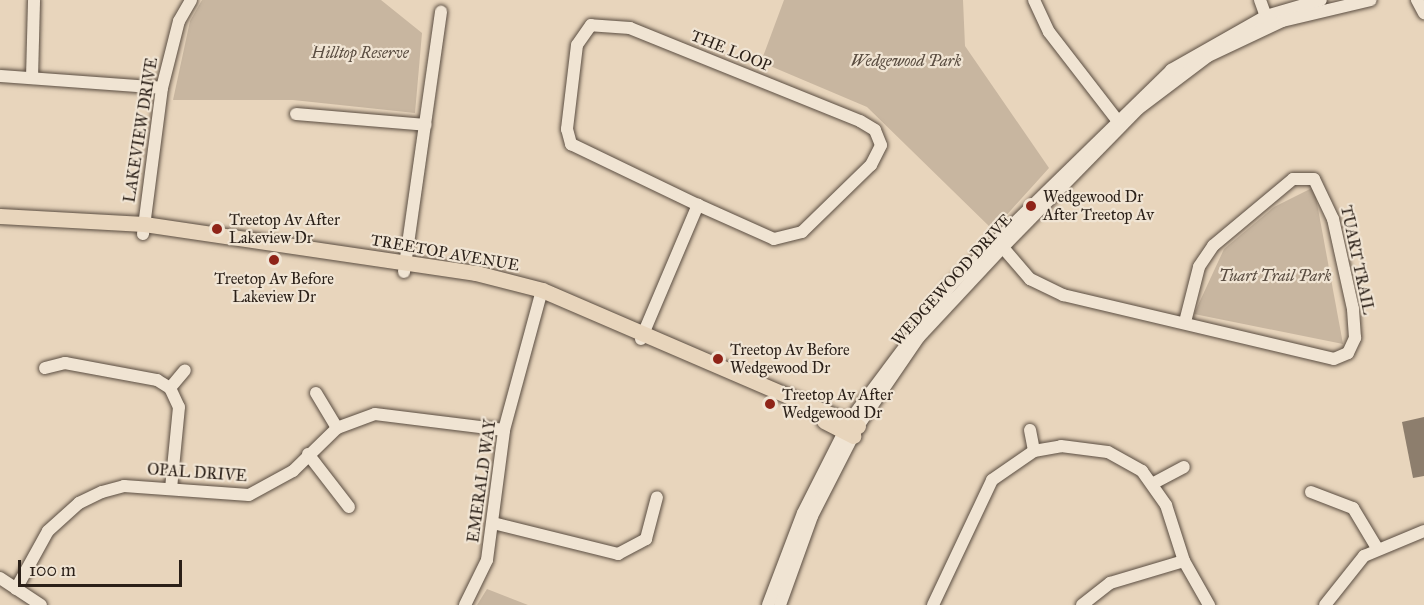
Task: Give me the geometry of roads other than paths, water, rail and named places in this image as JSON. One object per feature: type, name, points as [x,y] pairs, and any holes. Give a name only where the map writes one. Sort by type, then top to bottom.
[{"type":"main road","name":"TREETOP AVENUE","points":[[0,216],[143,229],[405,267],[541,294],[643,335],[851,428]]},
{"type":"main road","name":"TREETOP AVENUE","points":[[0,225],[143,229]]},
{"type":"street","points":[[32,78],[34,0]]},
{"type":"street","name":"LAKEVIEW DRIVE","points":[[143,229],[162,87],[179,21],[191,0]]},
{"type":"street","points":[[1034,0],[1049,32],[1118,122]]},
{"type":"street","points":[[1260,0],[1268,21]]},
{"type":"street","name":"WEDGEWOOD DRIVE","points":[[768,605],[803,513],[899,348],[1118,122],[1189,57],[1321,0]]},
{"type":"street","name":"WEDGEWOOD DRIVE","points":[[1268,21],[1371,0]]},
{"type":"street","points":[[1417,0],[1424,13]]},
{"type":"street","points":[[405,267],[441,12]]},
{"type":"street","name":"THE LOOP","points":[[591,25],[630,28],[860,122],[875,130],[881,145],[872,165],[802,231],[774,239],[698,205],[571,144],[567,129],[577,45],[591,25]]},
{"type":"street","points":[[0,76],[162,87]]},
{"type":"street","points":[[296,114],[426,125]]},
{"type":"street","name":"TUART TRAIL","points":[[999,243],[1030,279],[1063,295],[1185,322],[1318,358],[1348,353],[1354,338],[1353,309],[1328,202],[1314,179],[1293,179],[1213,246],[1199,267],[1185,322]]},
{"type":"street","points":[[643,335],[698,205]]},
{"type":"street","name":"EMERALD WAY","points":[[465,605],[487,560],[504,430],[541,294]]},
{"type":"street","points":[[45,368],[65,363],[157,380],[170,388],[179,407],[171,488]]},
{"type":"street","points":[[170,388],[185,370]]},
{"type":"street","points":[[316,393],[337,428]]},
{"type":"street","name":"OPAL DRIVE","points":[[16,589],[48,531],[79,503],[124,486],[249,495],[269,489],[337,428],[375,414],[504,430]]},
{"type":"street","name":"WEDGEWOOD DRIVE","points":[[780,605],[812,516],[851,428]]},
{"type":"street","points":[[1030,430],[1034,451]]},
{"type":"street","points":[[933,605],[992,480],[1034,451],[1060,446],[1108,452],[1135,466],[1152,484],[1166,505],[1185,561],[1209,605]]},
{"type":"street","points":[[308,454],[349,507]]},
{"type":"street","points":[[1152,484],[1184,467]]},
{"type":"street","points":[[1311,492],[1353,508],[1377,548]]},
{"type":"street","points":[[493,524],[618,554],[646,539],[657,497]]},
{"type":"street","points":[[1325,605],[1351,568],[1377,548],[1424,531]]},
{"type":"street","points":[[1082,605],[1110,583],[1185,561]]},
{"type":"street","points":[[0,578],[41,605]]},
{"type":"place","name":"Wedgewood Dr After Treetop Av","points":[[1031,206]]},
{"type":"place","name":"Treetop Av After Lakeview Dr","points":[[217,229]]},
{"type":"place","name":"Treetop Av Before Lakeview Dr","points":[[274,260]]},
{"type":"place","name":"Treetop Av Before Wedgewood Dr","points":[[718,359]]},
{"type":"place","name":"Treetop Av After Wedgewood Dr","points":[[770,404]]},
{"type":"park label","name":"Hilltop Reserve","points":[[360,53]]},
{"type":"park label","name":"Wedgewood Park","points":[[906,61]]},
{"type":"park label","name":"Tuart Trail Park","points":[[1275,276]]}]
